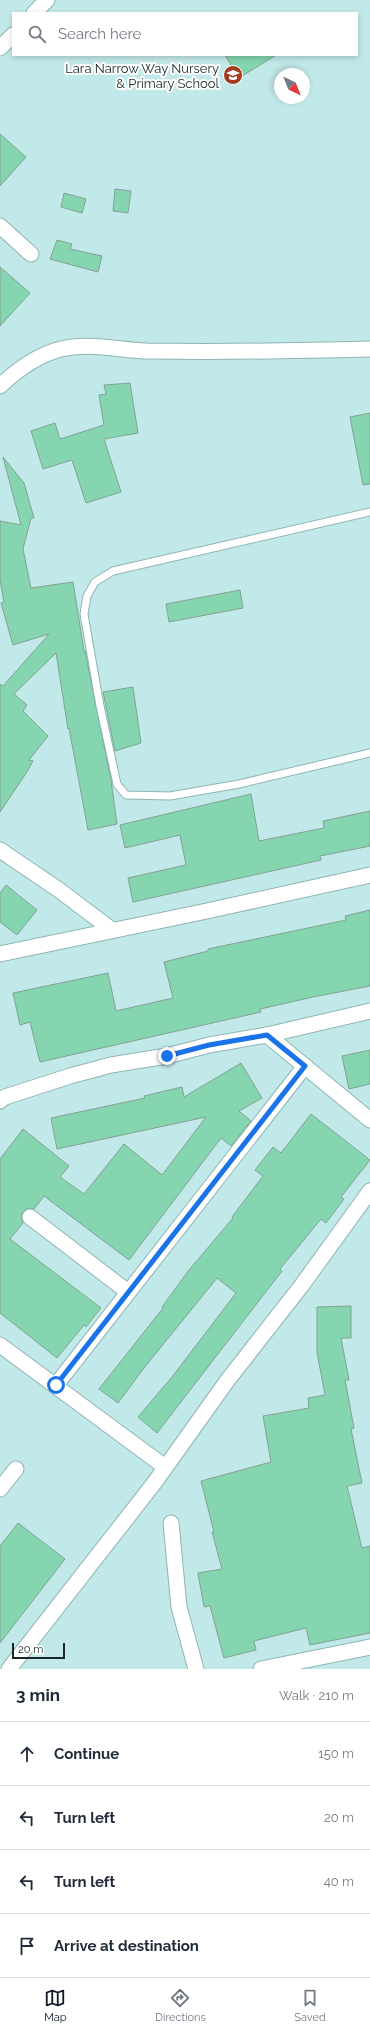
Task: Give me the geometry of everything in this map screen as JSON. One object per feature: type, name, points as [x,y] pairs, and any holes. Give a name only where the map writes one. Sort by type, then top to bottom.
[{"type":"street","points":[[35,12],[47,0]]},
{"type":"street","points":[[0,48],[12,36]]},
{"type":"street","points":[[0,226],[31,254]]},
{"type":"street","points":[[0,386],[28,363],[62,348],[83,346],[144,351],[210,352],[370,348]]},
{"type":"street","points":[[0,850],[59,890],[112,930]]},
{"type":"street","points":[[0,954],[370,875]]},
{"type":"street","points":[[0,1101],[5,1097],[70,1076],[111,1065],[167,1056],[209,1045],[267,1035],[370,1011]]},
{"type":"street","points":[[267,1035],[370,1120]]},
{"type":"street","points":[[56,1385],[305,1066]]},
{"type":"street","points":[[9,1669],[155,1482],[370,1191]]},
{"type":"street","points":[[30,1217],[128,1292]]},
{"type":"street","points":[[0,1345],[165,1467]]},
{"type":"street","points":[[0,1489],[16,1469]]},
{"type":"street","points":[[171,1522],[179,1607],[196,1669]]},
{"type":"street","points":[[261,1669],[370,1647]]},
{"type":"lane","points":[[370,512],[113,571],[95,582],[87,596],[84,614],[100,706],[118,784],[126,795],[170,796],[239,784],[370,753]]},
{"type":"building","points":[[226,56],[274,56],[239,78]]},
{"type":"building","points":[[0,134],[26,157],[0,186]]},
{"type":"building","points":[[115,189],[131,191],[128,213],[113,211]]},
{"type":"building","points":[[64,193],[86,199],[82,213],[61,207]]},
{"type":"building","points":[[57,240],[72,244],[70,249],[102,256],[98,272],[50,259]]},
{"type":"building","points":[[0,267],[30,293],[0,326]]},
{"type":"building","points":[[130,383],[138,433],[104,439],[121,492],[86,503],[72,460],[43,469],[31,431],[55,423],[60,439],[104,425],[99,395],[106,394],[104,385]]},
{"type":"building","points":[[370,413],[370,484],[363,485],[350,417]]},
{"type":"building","points":[[3,457],[24,483],[34,518],[31,518],[23,549],[31,588],[73,582],[84,651],[111,780],[117,824],[88,830],[69,728],[68,729],[56,653],[14,694],[27,705],[23,711],[48,736],[29,760],[33,761],[0,812],[0,684],[3,686],[49,634],[13,645],[1,603],[4,602],[0,580],[0,521],[21,525]]},
{"type":"building","points":[[240,590],[243,608],[169,622],[166,604]]},
{"type":"building","points":[[133,687],[141,743],[115,751],[103,692]]},
{"type":"building","points":[[251,794],[259,841],[324,828],[323,821],[370,811],[370,846],[320,856],[321,860],[133,902],[128,878],[186,865],[180,835],[125,848],[120,825]]},
{"type":"building","points":[[6,885],[37,910],[17,935],[0,922],[0,893]]},
{"type":"building","points":[[370,910],[370,986],[260,1009],[261,1012],[40,1062],[30,1022],[20,1025],[13,993],[108,973],[116,1011],[173,998],[164,962],[208,951],[208,949],[346,920],[345,916]]},
{"type":"building","points":[[370,1050],[370,1084],[349,1089],[342,1056]]},
{"type":"building","points":[[241,1063],[262,1098],[239,1111],[251,1121],[231,1146],[221,1138],[129,1260],[44,1196],[34,1209],[27,1209],[23,1212],[21,1216],[23,1223],[10,1239],[101,1308],[86,1327],[84,1325],[57,1358],[0,1313],[0,1159],[23,1129],[69,1166],[60,1177],[84,1194],[124,1144],[162,1175],[206,1117],[57,1149],[51,1118],[145,1098],[144,1096],[182,1087],[184,1097]]},
{"type":"building","points":[[311,1114],[370,1160],[341,1197],[344,1199],[326,1223],[321,1219],[280,1269],[282,1271],[157,1433],[138,1417],[172,1377],[236,1293],[217,1278],[144,1368],[118,1403],[99,1389],[163,1308],[162,1307],[189,1270],[233,1218],[232,1217],[263,1176],[255,1170],[273,1147],[281,1153]]},
{"type":"building","points":[[351,1306],[351,1338],[341,1338],[349,1380],[345,1380],[354,1428],[351,1429],[362,1483],[347,1486],[362,1548],[370,1546],[370,1633],[310,1645],[306,1628],[254,1641],[256,1650],[224,1658],[210,1606],[204,1607],[198,1573],[222,1569],[201,1481],[271,1462],[263,1416],[309,1408],[308,1398],[325,1395],[317,1352],[317,1307]]},
{"type":"building","points":[[18,1523],[65,1559],[0,1643],[0,1546]]},
{"type":"place","name":"Lara Narrow Way Nursery & Primary School","points":[[233,75]]},
{"type":"route","points":[[56,1385],[305,1066],[267,1035],[209,1045],[167,1056]]}]
